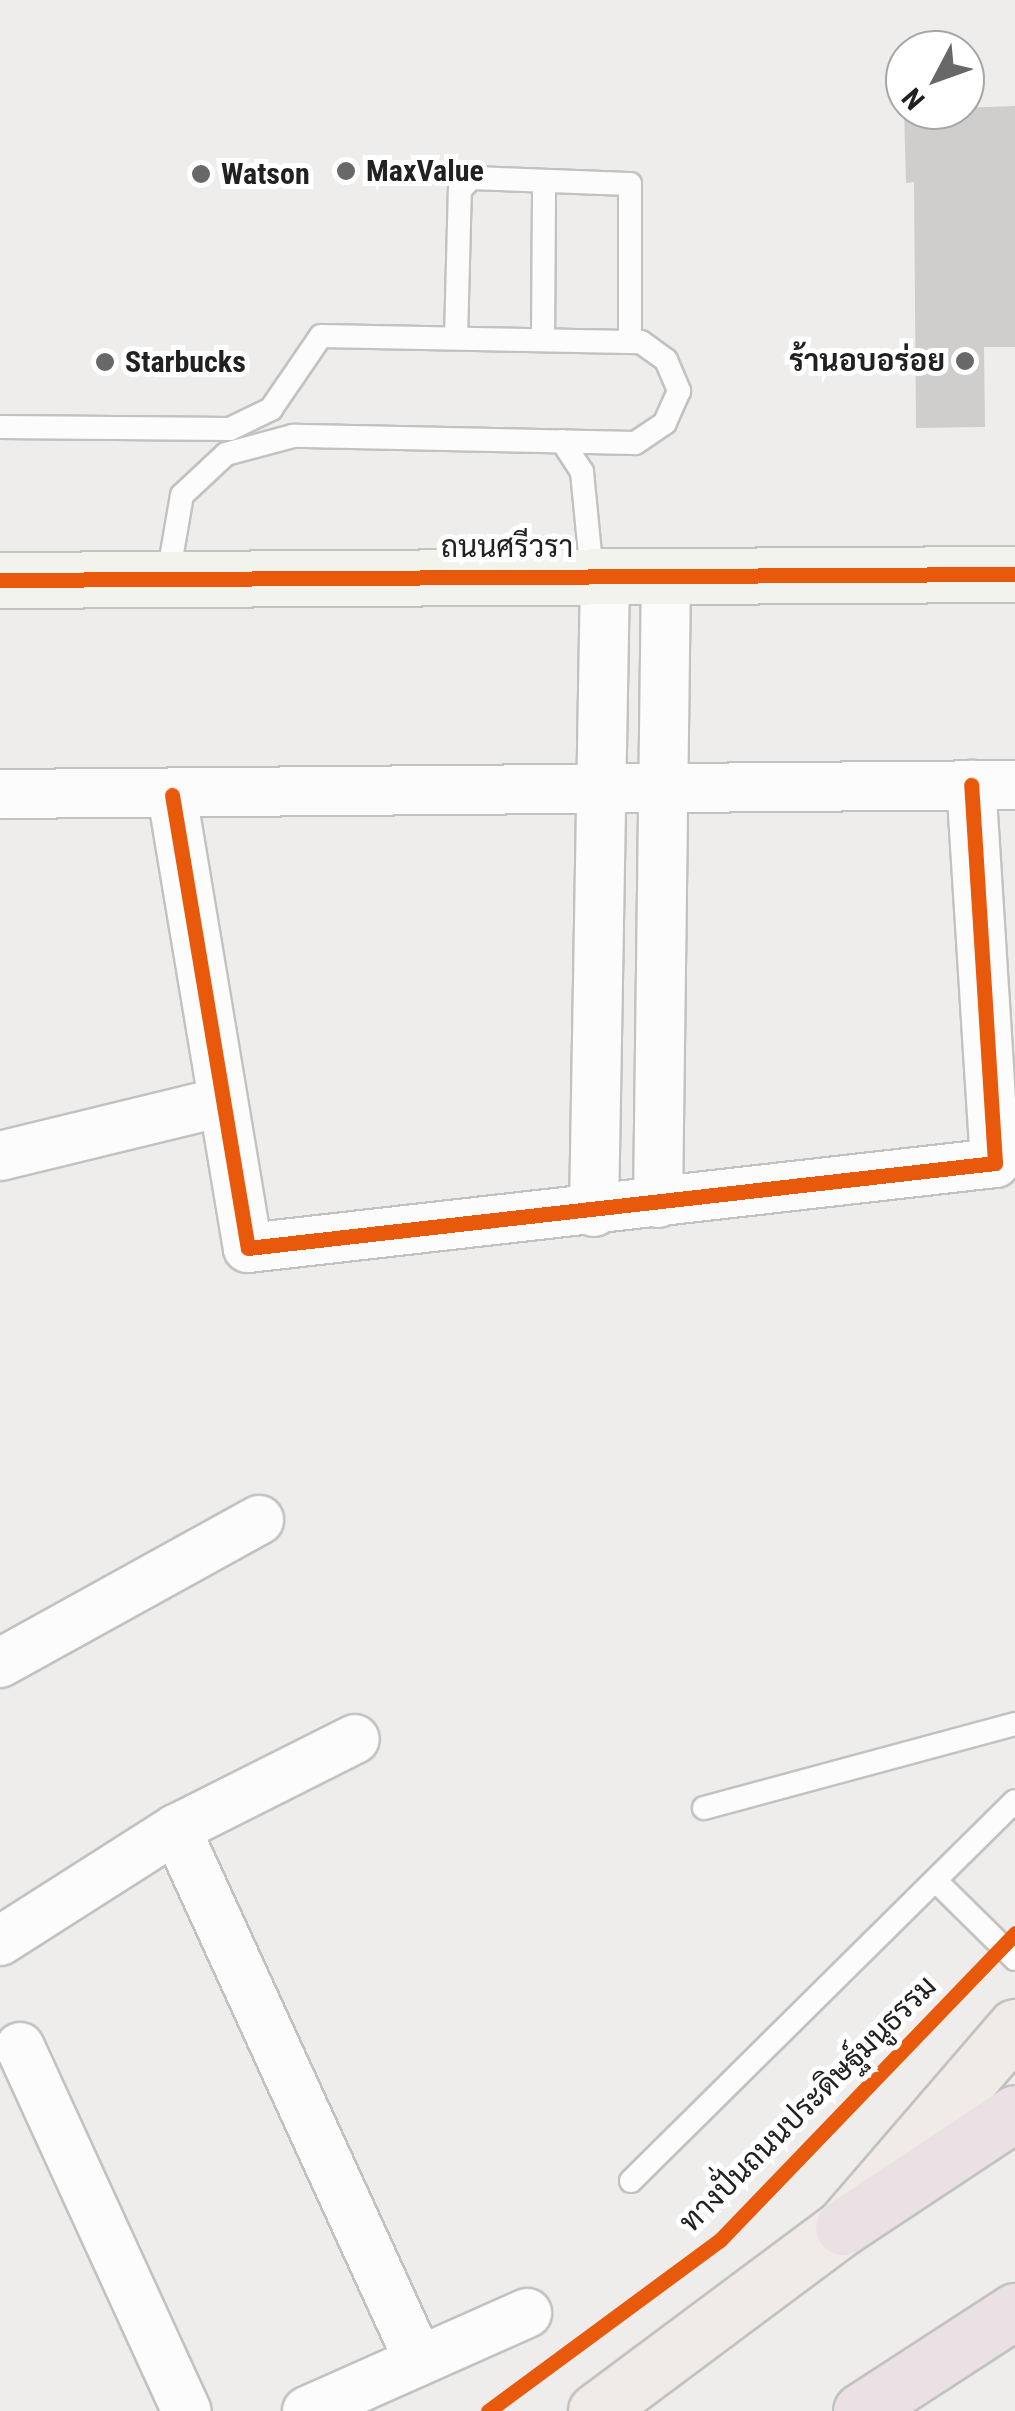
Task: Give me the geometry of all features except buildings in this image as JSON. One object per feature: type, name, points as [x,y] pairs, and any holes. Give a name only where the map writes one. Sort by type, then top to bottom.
[{"type":"highway","points":[[843,2227],[1015,2114]]},
{"type":"highway","points":[[861,2411],[1015,2311]]},
{"type":"main road","points":[[596,2411],[843,2227],[1015,2026]]},
{"type":"street","points":[[594,1212],[601,790],[598,574]]},
{"type":"street","name":"ถนนศรีวรา","points":[[0,580],[168,576],[1015,574]]},
{"type":"street","points":[[658,1203],[666,577]]},
{"type":"street","points":[[0,794],[993,785],[1000,1021],[995,1163],[594,1212],[248,1248],[172,795]]},
{"type":"street","points":[[2,1145],[222,1102]]},
{"type":"street","points":[[0,1664],[259,1520]]},
{"type":"street","points":[[0,1941],[176,1828],[355,1739]]},
{"type":"street","points":[[176,1828],[419,2361]]},
{"type":"street","points":[[20,2047],[186,2411]]},
{"type":"street","points":[[307,2411],[528,2313]]},
{"type":"lane","points":[[456,338],[460,190],[470,178],[622,181],[634,190],[630,342]]},
{"type":"lane","points":[[543,340],[544,181]]},
{"type":"lane","points":[[0,427],[230,430],[272,409],[305,352],[321,336],[630,342],[666,360],[679,391],[665,423],[635,443],[293,436],[226,454],[182,496],[168,576]]},
{"type":"lane","points":[[562,442],[582,472],[598,574]]},
{"type":"lane","points":[[704,1808],[1015,1724]]},
{"type":"lane","points":[[630,2182],[938,1883],[1015,1801]]},
{"type":"lane","points":[[938,1883],[1015,1960]]},
{"type":"cycle path","points":[[0,580],[1015,574]]},
{"type":"cycle path","points":[[172,795],[248,1248],[995,1163],[971,785]]},
{"type":"cycle path","name":"ทางปั่นถนนประดิษฐ์มนูธรรม","points":[[488,2411],[720,2240],[1015,1933]]},
{"type":"place","name":"MaxValue","points":[[346,171]]},
{"type":"place","name":"Watson","points":[[201,174]]},
{"type":"place","name":"ร้านอบอร่อย","points":[[965,361]]},
{"type":"place","name":"Starbucks","points":[[105,362]]}]
